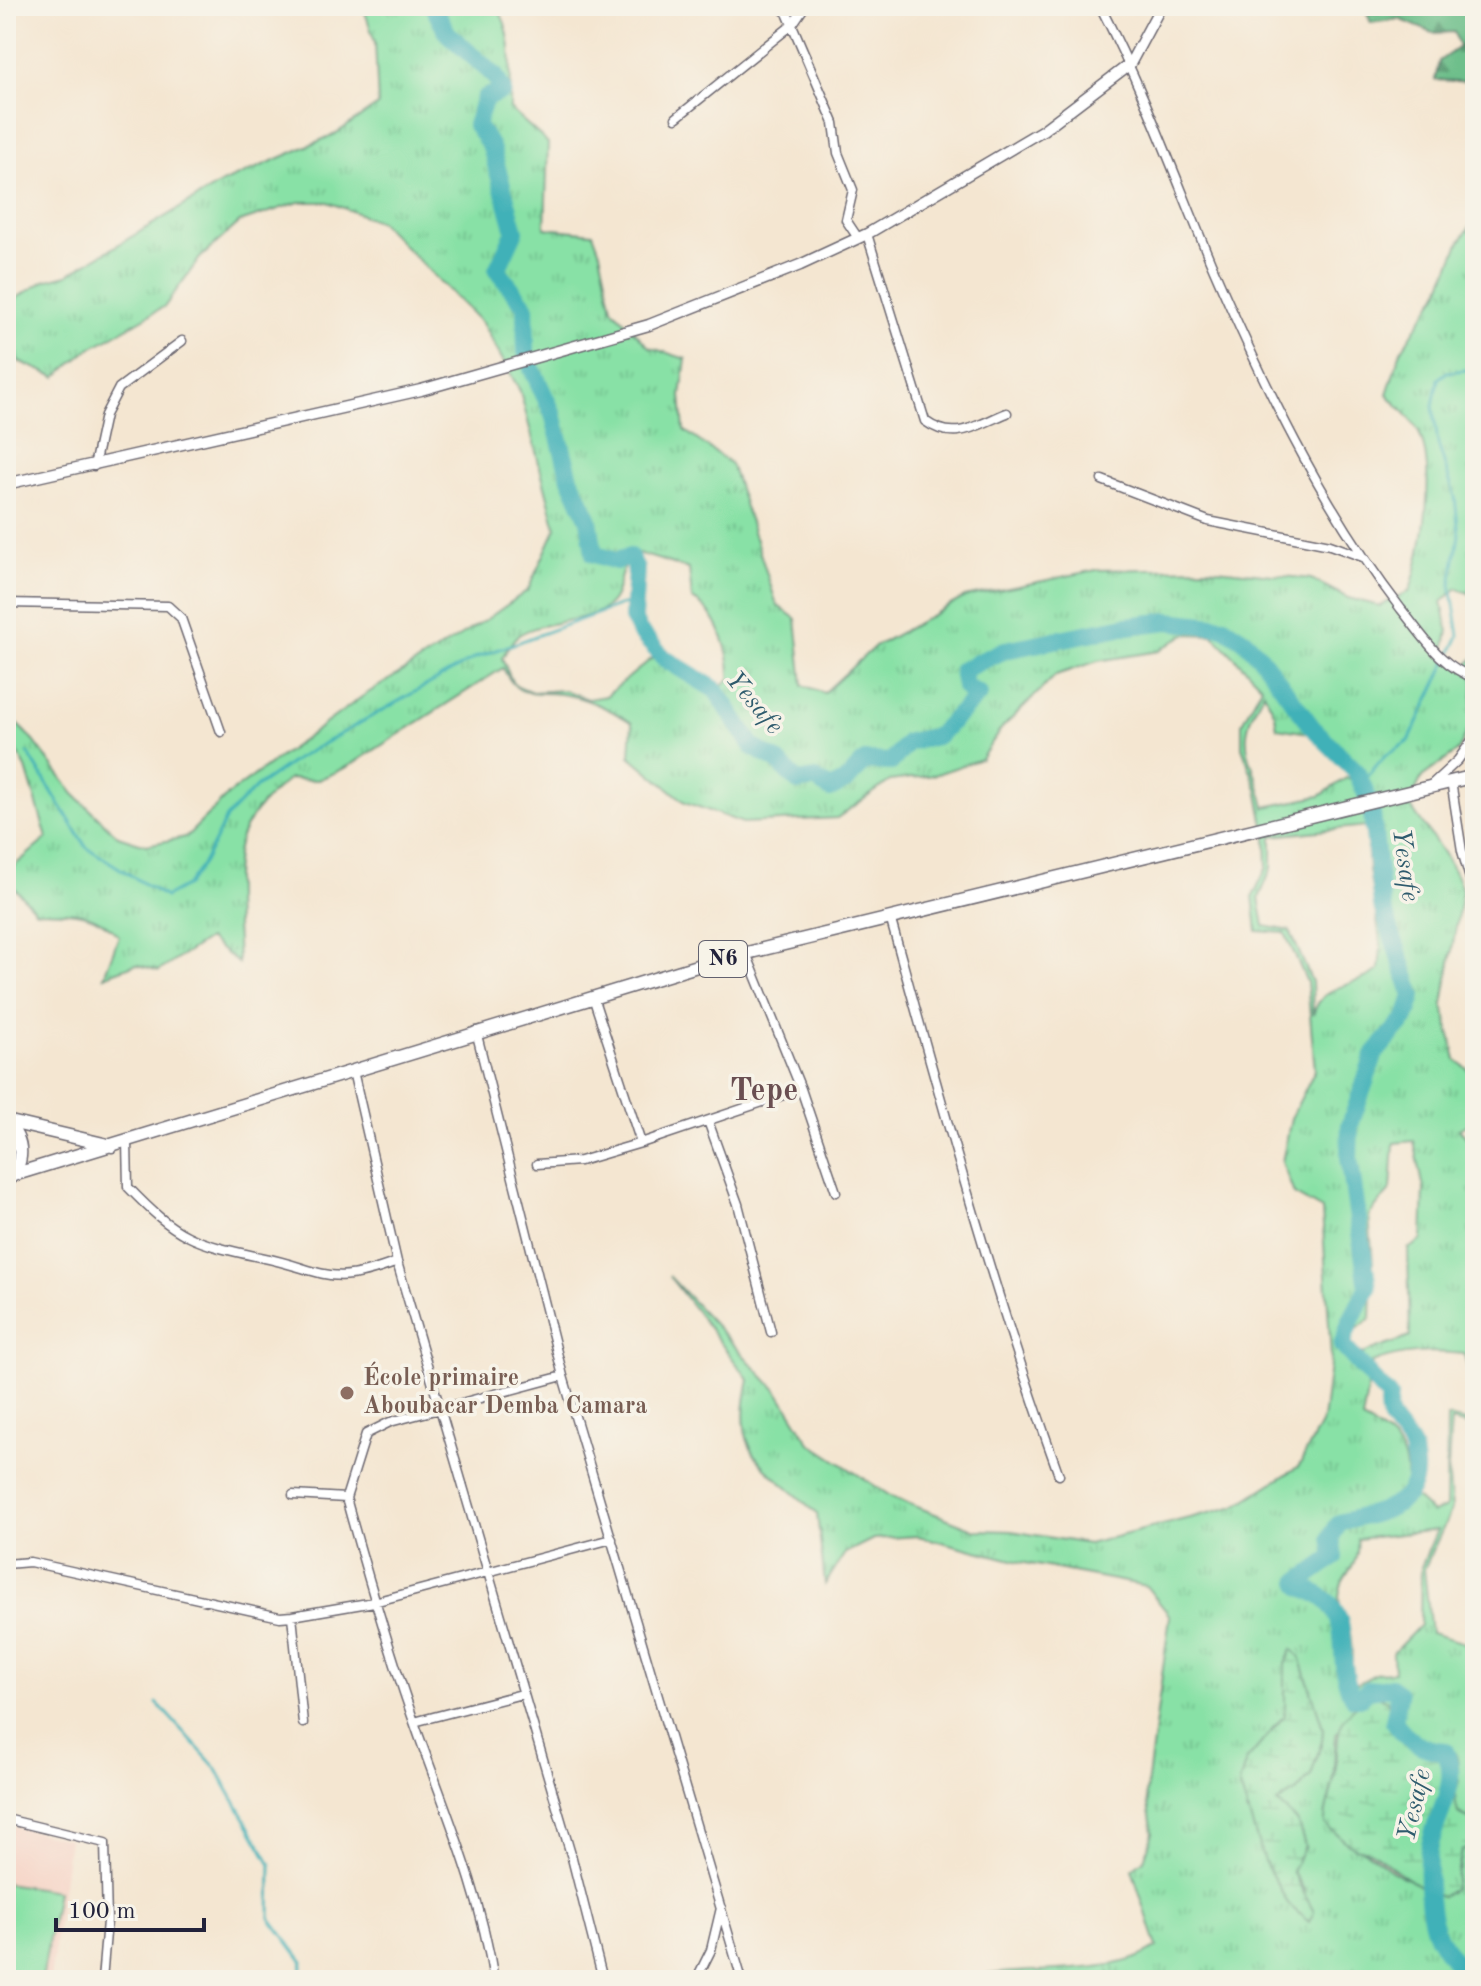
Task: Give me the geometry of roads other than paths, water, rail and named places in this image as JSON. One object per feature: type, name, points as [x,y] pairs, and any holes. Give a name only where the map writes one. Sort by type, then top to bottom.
[{"type":"highway","name":"N6","points":[[10,1179],[476,1031],[746,953],[1475,776]]},
{"type":"highway","points":[[6,1122],[112,1146]]},
{"type":"highway","points":[[6,1122],[20,1144],[18,1166],[10,1179]]},
{"type":"street","points":[[778,6],[787,13],[834,123],[838,153],[853,190],[846,220],[863,236],[925,421],[941,432],[956,433],[1007,413]]},
{"type":"street","points":[[676,118],[792,25],[805,6]]},
{"type":"street","points":[[1100,6],[1130,64],[1211,262],[1267,385],[1329,502],[1364,557],[1437,656],[1459,673],[1475,678]]},
{"type":"street","points":[[6,484],[94,467],[421,390],[649,325],[863,236],[1043,130],[1130,64],[1161,6]]},
{"type":"street","points":[[94,467],[105,415],[119,388],[182,341]]},
{"type":"street","points":[[1102,480],[1208,521],[1330,545],[1364,557]]},
{"type":"street","points":[[6,603],[168,606],[181,618],[221,732]]},
{"type":"street","points":[[1430,787],[1458,760],[1475,736]]},
{"type":"street","points":[[1451,781],[1462,851],[1475,896]]},
{"type":"street","points":[[890,917],[967,1192],[1030,1394],[1059,1475]]},
{"type":"street","points":[[746,953],[801,1089],[836,1192]]},
{"type":"street","points":[[593,997],[641,1143]]},
{"type":"street","points":[[476,1031],[563,1376],[742,1980]]},
{"type":"street","points":[[353,1071],[397,1262],[572,1858],[603,1980]]},
{"type":"street","points":[[537,1164],[580,1161],[801,1089]]},
{"type":"street","points":[[708,1121],[738,1204],[771,1332]]},
{"type":"street","points":[[127,1141],[128,1187],[155,1215],[201,1244],[230,1253],[262,1257],[317,1275],[358,1277],[397,1262]]},
{"type":"street","points":[[494,1980],[488,1938],[471,1877],[374,1602],[346,1498],[366,1434],[390,1422],[441,1411],[563,1376]]},
{"type":"street","points":[[293,1495],[346,1498]]},
{"type":"street","points":[[6,1564],[30,1562],[292,1616],[374,1602],[612,1539]]},
{"type":"street","points":[[292,1616],[303,1723]]},
{"type":"street","points":[[414,1722],[522,1694]]},
{"type":"street","points":[[6,1819],[105,1843],[107,1921],[102,1980]]},
{"type":"street","points":[[696,1980],[711,1950],[722,1907]]},
{"type":"waterway","name":"Yesafe","points":[[433,6],[448,34],[495,76],[503,91],[485,98],[476,125],[491,147],[515,231],[497,270],[525,306],[526,352]]},
{"type":"waterway","name":"Yesafe","points":[[532,369],[553,414],[570,478],[589,520],[594,554],[616,561],[630,557],[636,569],[633,618],[639,631],[665,659],[716,690],[753,747],[777,761],[798,782],[815,779],[830,789],[846,781],[865,761],[891,762],[908,742],[937,736],[979,694],[965,687],[962,670],[1005,650],[1120,627],[1168,621],[1224,627],[1244,640],[1312,727],[1356,771],[1371,805],[1382,906],[1413,996],[1406,1018],[1375,1053],[1350,1125],[1349,1157],[1368,1288],[1342,1345],[1389,1397],[1390,1417],[1412,1449],[1414,1480],[1409,1492],[1390,1507],[1339,1523],[1331,1537],[1334,1557],[1299,1582],[1302,1587],[1321,1596],[1339,1620],[1347,1681],[1353,1698],[1360,1698],[1368,1690],[1391,1687],[1399,1695],[1394,1721],[1399,1728],[1422,1746],[1445,1751],[1450,1764],[1450,1778],[1430,1844],[1429,1899],[1435,1930],[1466,1980]]},
{"type":"waterway","points":[[1361,783],[1385,756],[1409,741],[1459,636],[1451,585],[1459,535],[1455,497],[1438,444],[1433,406],[1438,379],[1447,372],[1475,369]]},
{"type":"waterway","points":[[28,753],[86,847],[165,897],[187,885],[204,862],[226,818],[256,787],[298,758],[475,658],[635,600]]},
{"type":"waterway","points":[[157,1703],[216,1768],[271,1864],[270,1918],[303,1962],[299,1980]]},
{"type":"place","name":"École primaire Aboubacar Demba Camara","points":[[347,1393]]},
{"type":"district","name":"Tepe","points":[[764,1092]]}]
